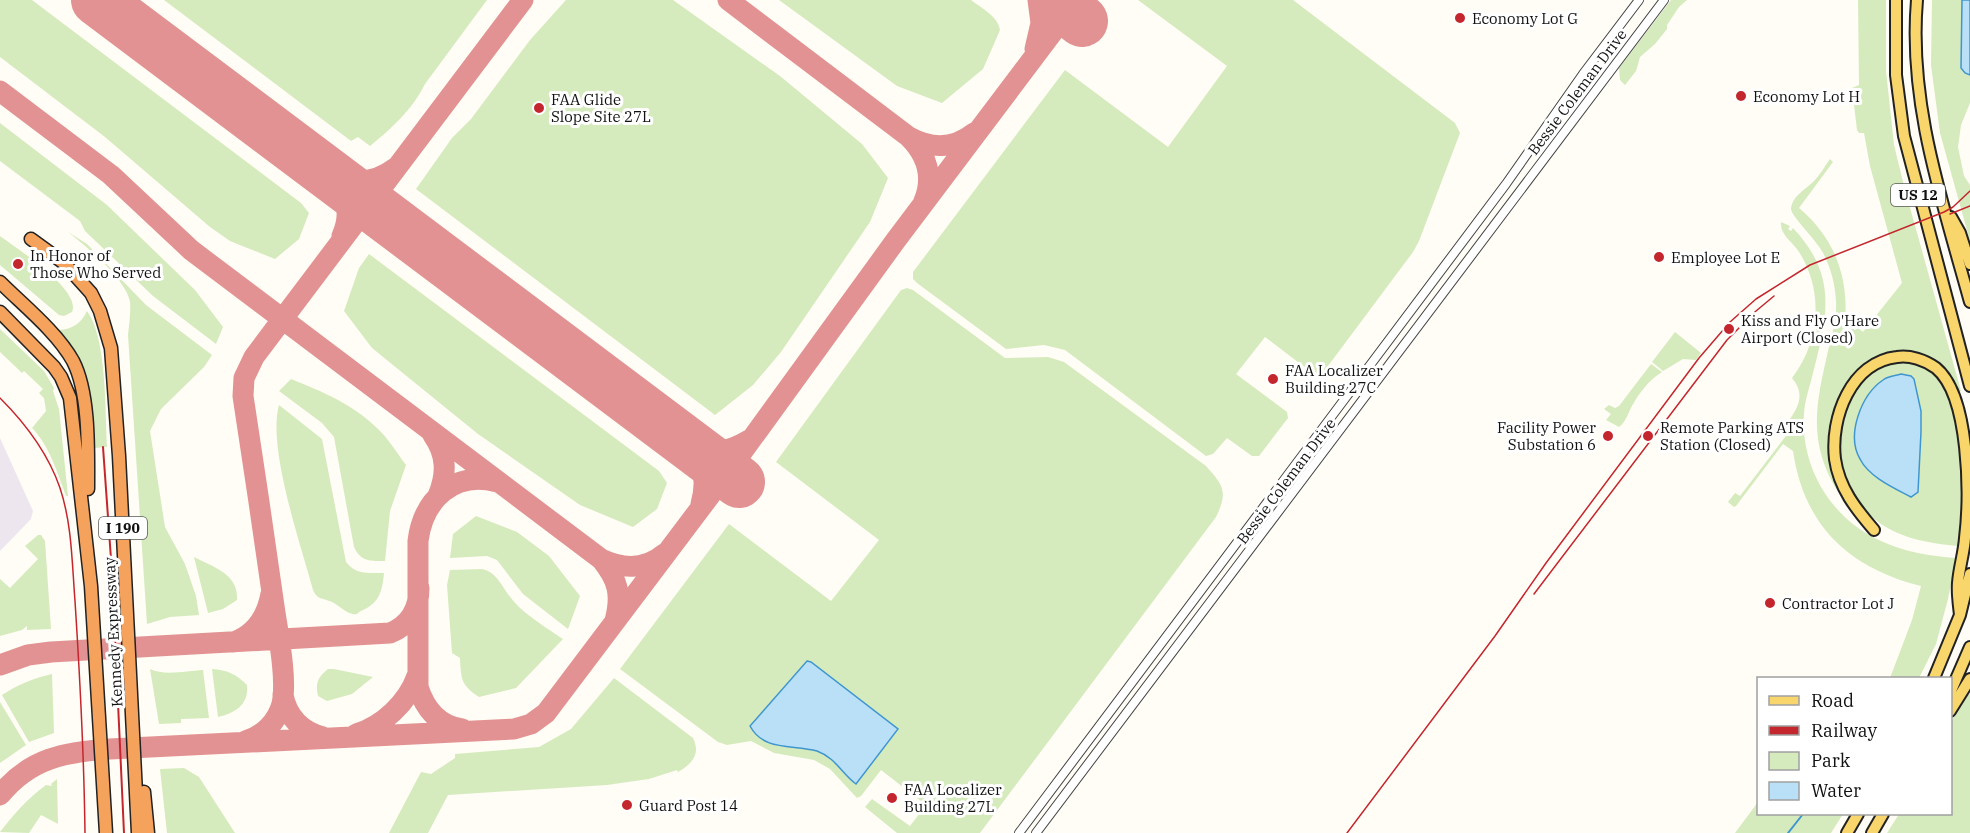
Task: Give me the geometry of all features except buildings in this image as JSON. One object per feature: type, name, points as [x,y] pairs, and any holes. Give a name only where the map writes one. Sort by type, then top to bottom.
[{"type":"highway","name":"Kennedy Expressway","points":[[31,239],[64,263],[91,293],[106,328],[112,358],[138,833]]},
{"type":"highway","points":[[0,282],[59,341],[72,360],[81,382],[85,402],[88,469],[87,548]]},
{"type":"highway","points":[[0,312],[54,368],[66,387],[72,410],[87,548]]},
{"type":"highway","name":"Kennedy Expressway","points":[[87,548],[106,833]]},
{"type":"highway","points":[[132,699],[148,833]]},
{"type":"main road","name":"US 12","points":[[1896,0],[1896,75],[1904,136],[1970,386]]},
{"type":"main road","name":"US 12","points":[[1917,0],[1916,49],[1920,98],[1932,162],[1970,302]]},
{"type":"main road","points":[[1944,206],[1960,233],[1970,264]]},
{"type":"main road","points":[[1874,530],[1850,500],[1838,474],[1834,448],[1837,420],[1846,396],[1867,370],[1884,360],[1910,357],[1929,364],[1945,377],[1960,412],[1968,465],[1967,515],[1957,586],[1960,615]]},
{"type":"main road","points":[[1934,677],[1960,615],[1970,574]]},
{"type":"main road","points":[[1952,688],[1970,647]]},
{"type":"main road","points":[[1952,708],[1970,679]]},
{"type":"main road","points":[[1847,833],[1857,815]]},
{"type":"main road","points":[[1872,833],[1882,815]]},
{"type":"street","name":"Bessie Coleman Drive","points":[[1019,833],[1499,194],[1583,74],[1639,0]]},
{"type":"street","name":"Bessie Coleman Drive","points":[[1036,833],[1664,0]]},
{"type":"shaded area","points":[[0,438],[33,511],[31,519],[0,551]]},
{"type":"green space","points":[[0,0],[32,0],[301,203],[309,213],[299,239],[275,259],[230,241],[210,227],[105,137],[0,57]]},
{"type":"green space","points":[[164,0],[487,0],[408,110],[370,146],[358,137],[351,141]]},
{"type":"green space","points":[[566,0],[673,0],[780,76],[862,144],[888,178],[870,222],[781,352],[753,385],[715,415],[416,189],[452,138],[471,119],[530,40]]},
{"type":"green space","points":[[779,0],[971,0],[993,16],[1000,30],[983,69],[942,103],[897,86]]},
{"type":"green space","points":[[1138,0],[1293,0],[1455,123],[1460,133],[1413,252],[1325,370],[1318,374],[1311,372],[1265,337],[1236,374],[1287,412],[1288,418],[1259,456],[1252,456],[1227,438],[1213,454],[1206,456],[1065,350],[1044,345],[1006,349],[913,279],[913,272],[1065,70],[1168,147],[1227,66]]},
{"type":"green space","points":[[1671,0],[1687,0],[1679,7],[1667,25],[1667,29],[1655,44],[1640,57],[1636,71],[1625,85],[1620,80],[1619,68]]},
{"type":"green space","points":[[1858,0],[1886,0],[1886,71],[1894,145],[1961,391],[1958,392],[1952,379],[1938,363],[1908,352],[1888,353],[1864,365],[1841,394],[1832,417],[1829,453],[1838,492],[1828,474],[1822,456],[1817,423],[1820,388],[1835,320],[1835,288],[1823,253],[1791,209],[1797,197],[1816,179],[1830,159],[1833,162],[1799,208],[1822,232],[1837,259],[1844,289],[1845,322],[1851,323],[1855,330],[1858,328],[1863,332],[1902,283],[1870,166],[1864,133],[1859,133],[1857,130],[1852,88],[1859,85]]},
{"type":"green space","points":[[1932,0],[1970,0],[1970,103],[1961,125],[1958,147],[1964,176],[1970,185],[1970,241],[1940,133],[1931,65]]},
{"type":"green space","points":[[0,123],[107,205],[195,290],[223,327],[216,344],[153,296],[85,231],[80,221],[0,161]]},
{"type":"green space","points":[[1781,222],[1790,226],[1788,229],[1791,231],[1793,228],[1808,246],[1823,281],[1825,317],[1804,413],[1807,453],[1822,489],[1847,519],[1881,541],[1918,553],[1956,558],[1936,644],[1920,677],[1890,677],[1912,620],[1921,586],[1872,568],[1834,540],[1819,522],[1808,501],[1799,478],[1793,451],[1783,444],[1736,506],[1728,502],[1735,493],[1740,496],[1792,428],[1787,423],[1797,407],[1799,390],[1792,378],[1808,349],[1813,333],[1815,300],[1812,283],[1799,252],[1781,227]]},
{"type":"green space","points":[[68,232],[87,244],[146,305],[212,355],[204,367],[161,409],[150,431],[165,527],[185,564],[196,596],[199,615],[170,617],[147,624],[128,335],[130,302],[127,293],[113,273]]},
{"type":"green space","points":[[0,236],[58,281],[72,303],[72,312],[64,316],[59,315],[0,265]]},
{"type":"green space","points":[[369,254],[659,471],[667,483],[657,509],[633,527],[580,505],[478,434],[372,348],[344,311],[359,268]]},
{"type":"green space","points":[[907,288],[913,290],[1005,358],[1048,357],[1064,362],[1206,466],[1220,484],[1223,495],[1216,517],[980,833],[897,833],[865,807],[872,799],[910,826],[926,805],[881,770],[857,798],[830,769],[814,760],[774,753],[751,741],[727,745],[718,742],[620,669],[729,524],[831,601],[879,540],[776,462],[901,290]]},
{"type":"green space","points":[[87,311],[94,323],[102,356],[107,447],[94,448],[88,386],[78,360],[59,330],[76,325]]},
{"type":"green space","points":[[0,329],[44,371],[54,388],[59,409],[68,496],[66,496],[48,451],[32,428],[46,411],[44,398],[39,393],[43,389],[0,352]]},
{"type":"green space","points":[[1675,332],[1701,353],[1696,360],[1683,359],[1663,371],[1652,362]]},
{"type":"green space","points":[[1895,362],[1915,364],[1933,373],[1945,387],[1953,406],[1959,429],[1961,454],[1962,505],[1959,546],[1909,537],[1886,527],[1866,511],[1853,493],[1844,473],[1840,450],[1841,427],[1846,405],[1857,386],[1873,371]]},
{"type":"green space","points":[[1651,364],[1662,372],[1641,392],[1623,423],[1619,427],[1606,420],[1611,414],[1604,409],[1609,405],[1615,408],[1619,406]]},
{"type":"green space","points":[[291,379],[347,405],[367,419],[389,441],[406,465],[390,511],[385,561],[370,561],[363,558],[354,547],[334,437],[322,423],[279,391]]},
{"type":"green space","points":[[279,405],[322,439],[346,562],[358,571],[384,573],[376,601],[357,614],[318,597],[313,590],[281,471],[277,423]]},
{"type":"green space","points":[[476,516],[517,532],[549,556],[580,596],[568,629],[523,594],[497,560],[487,556],[450,558],[453,534]]},
{"type":"green space","points":[[41,535],[45,541],[51,629],[27,630],[27,626],[22,630],[0,636],[0,579],[10,588],[38,559],[25,546]]},
{"type":"green space","points":[[194,557],[223,572],[229,578],[237,591],[237,600],[223,609],[208,613]]},
{"type":"green space","points":[[482,569],[492,573],[522,609],[563,639],[516,688],[479,697],[465,685],[460,658],[452,653],[447,585],[450,570]]},
{"type":"green space","points":[[150,669],[169,673],[203,670],[209,718],[181,719],[181,723],[159,724]]},
{"type":"green space","points":[[212,669],[231,673],[247,685],[246,697],[240,707],[218,717]]},
{"type":"green space","points":[[328,669],[373,677],[352,694],[327,701],[318,696],[317,684]]},
{"type":"green space","points":[[52,674],[54,733],[29,742],[2,695],[26,682]]},
{"type":"green space","points":[[614,678],[693,738],[695,754],[687,766],[678,772],[677,770],[649,779],[607,785],[448,795],[428,833],[389,833],[421,772],[431,774],[455,758],[455,754],[539,747],[571,729]]},
{"type":"green space","points":[[1970,694],[1970,833],[1887,833],[1898,815],[1952,815],[1952,721],[1965,696]]},
{"type":"green space","points":[[0,702],[26,745],[0,763]]},
{"type":"green space","points":[[184,768],[199,777],[235,833],[167,833],[160,769]]},
{"type":"green space","points":[[57,779],[58,824],[41,815],[29,833],[0,832],[27,801],[46,785],[52,786],[51,784]]},
{"type":"green space","points":[[1757,803],[1757,815],[1842,815],[1831,833],[1735,833]]},
{"type":"water","points":[[1962,0],[1970,0],[1970,75],[1961,68]]},
{"type":"water","points":[[1901,374],[1914,379],[1921,411],[1918,492],[1911,497],[1869,471],[1860,459],[1855,439],[1858,416],[1868,395],[1885,379]]},
{"type":"water","points":[[807,661],[898,729],[856,784],[824,754],[808,749],[780,746],[763,740],[750,726]]},
{"type":"waterway","points":[[1788,833],[1802,815]]},
{"type":"taxiway","points":[[245,741],[263,732],[277,717],[282,704],[284,683],[243,396],[244,378],[254,357],[523,0]]},
{"type":"taxiway","points":[[728,0],[909,137]]},
{"type":"taxiway","points":[[1035,49],[1041,23],[1038,0]]},
{"type":"taxiway","points":[[0,795],[11,783],[36,765],[49,759],[78,752],[514,729],[531,724],[546,713],[727,473],[896,240],[1077,0]]},
{"type":"taxiway","points":[[0,91],[111,175],[191,250],[601,559],[617,565],[633,566],[649,563],[664,554]]},
{"type":"taxiway","points":[[924,201],[928,183],[927,167],[920,151],[909,137],[926,144],[942,145],[958,142],[974,133]]},
{"type":"taxiway","points":[[326,172],[343,179],[361,181],[387,174],[395,168]]},
{"type":"taxiway","points":[[325,171],[342,193],[345,201],[347,217],[342,236]]},
{"type":"taxiway","points":[[433,435],[441,450],[444,465],[443,480],[438,496]]},
{"type":"taxiway","points":[[690,445],[720,451],[734,448],[749,440]]},
{"type":"taxiway","points":[[690,445],[703,473],[704,487],[701,504]]},
{"type":"taxiway","points":[[462,729],[446,724],[434,715],[418,687],[418,541],[426,513],[443,492],[467,480],[481,479],[497,482]]},
{"type":"taxiway","points":[[601,559],[617,588],[618,603],[615,621]]},
{"type":"taxiway","points":[[0,665],[28,655],[51,652],[390,633],[403,626],[412,615],[419,596],[419,588]]},
{"type":"taxiway","points":[[234,642],[242,639],[259,623],[267,610],[271,594]]},
{"type":"taxiway","points":[[356,734],[376,725],[393,712],[401,704],[417,676]]},
{"type":"taxiway","points":[[283,695],[292,717],[308,731],[323,737]]},
{"type":"runway","points":[[97,0],[739,482]]},
{"type":"runway","points":[[1055,0],[1082,21]]},
{"type":"tram line","points":[[1347,833],[1699,358],[1730,322],[1756,299],[1810,265],[1944,212],[1970,191]]},
{"type":"tram line","points":[[1950,214],[1970,206]]},
{"type":"tram line","points":[[1534,594],[1727,340],[1774,296]]},
{"type":"tram line","points":[[0,398],[19,418],[43,451],[60,488],[67,516],[79,659],[85,833]]},
{"type":"railway","points":[[103,447],[112,573],[124,833]]},
{"type":"place","name":"Economy Lot G","points":[[1460,18]]},
{"type":"place","name":"Economy Lot H","points":[[1741,96]]},
{"type":"place","name":"FAA Glide Slope Site 27L","points":[[539,108]]},
{"type":"place","name":"Employee Lot E","points":[[1659,257]]},
{"type":"place","name":"In Honor of Those Who Served","points":[[18,264]]},
{"type":"place","name":"Kiss and Fly O'Hare Airport (Closed)","points":[[1729,329]]},
{"type":"place","name":"FAA Localizer Building 27C","points":[[1273,379]]},
{"type":"place","name":"Facility Power Substation 6","points":[[1608,436]]},
{"type":"place","name":"Remote Parking ATS Station (Closed)","points":[[1648,436]]},
{"type":"place","name":"Contractor Lot J","points":[[1770,603]]},
{"type":"place","name":"FAA Localizer Building 27L","points":[[892,798]]},
{"type":"place","name":"Guard Post 14","points":[[627,805]]}]
